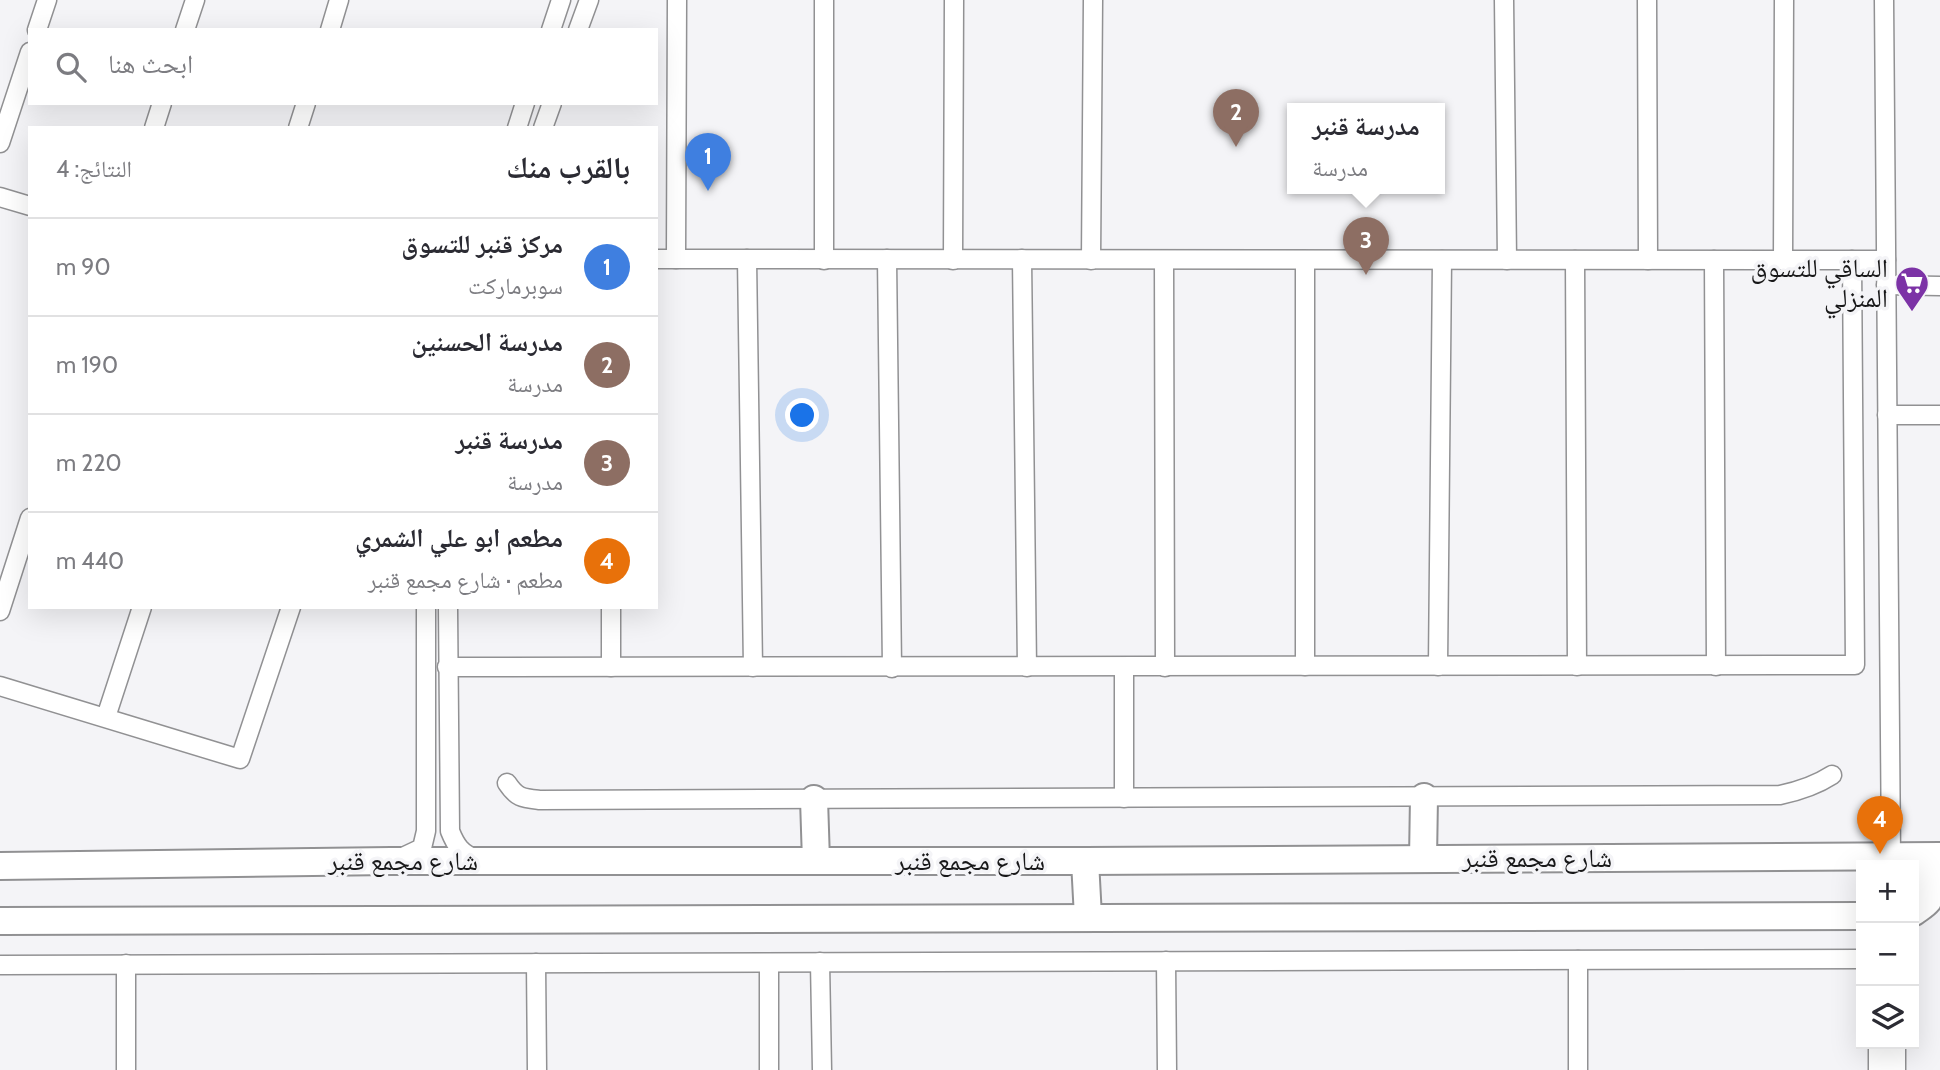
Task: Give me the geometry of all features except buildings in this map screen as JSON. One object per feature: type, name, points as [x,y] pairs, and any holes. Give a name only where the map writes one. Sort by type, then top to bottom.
[{"type":"main road","points":[[1423,859],[1424,797]]},
{"type":"main road","points":[[814,799],[816,861]]},
{"type":"main road","points":[[1896,856],[1913,860]]},
{"type":"main road","name":"شارع مجمع قنبر","points":[[0,866],[391,861],[1085,861],[1940,856]]},
{"type":"main road","points":[[1085,861],[1088,917]]},
{"type":"main road","points":[[1919,861],[1928,869],[1932,889],[1930,898],[1919,910]]},
{"type":"main road","points":[[1919,914],[1940,915]]},
{"type":"main road","points":[[0,921],[1856,916]]},
{"type":"street","points":[[38,28],[47,0]]},
{"type":"street","points":[[187,28],[195,0]]},
{"type":"street","points":[[331,28],[339,0]]},
{"type":"street","points":[[579,28],[589,0]]},
{"type":"street","points":[[676,259],[677,0]]},
{"type":"street","points":[[824,0],[824,260]]},
{"type":"street","points":[[953,260],[954,0]]},
{"type":"street","points":[[1091,260],[1093,0]]},
{"type":"street","points":[[1504,0],[1507,260]]},
{"type":"street","points":[[1647,0],[1648,260]]},
{"type":"street","points":[[1783,260],[1784,0]]},
{"type":"street","points":[[1884,0],[1887,415],[1896,856]]},
{"type":"street","points":[[551,28],[558,1]]},
{"type":"street","points":[[0,143],[28,58]]},
{"type":"street","points":[[155,126],[161,105]]},
{"type":"street","points":[[299,126],[305,105]]},
{"type":"street","points":[[518,126],[524,105]]},
{"type":"street","points":[[544,126],[551,105]]},
{"type":"street","points":[[0,197],[28,205]]},
{"type":"street","points":[[658,259],[1886,260]]},
{"type":"street","points":[[747,260],[753,667]]},
{"type":"street","points":[[887,260],[892,668]]},
{"type":"street","points":[[1022,260],[1027,667]]},
{"type":"street","points":[[1164,260],[1165,667]]},
{"type":"street","points":[[1305,260],[1305,666]]},
{"type":"street","points":[[1438,666],[1442,260]]},
{"type":"street","points":[[1575,260],[1577,666]]},
{"type":"street","points":[[1714,260],[1716,666]]},
{"type":"street","points":[[447,667],[1855,666],[1852,260]]},
{"type":"street","points":[[1886,285],[1940,286]]},
{"type":"street","points":[[1887,415],[1940,415]]},
{"type":"street","points":[[0,611],[28,524]]},
{"type":"street","points":[[106,717],[141,609]]},
{"type":"street","points":[[0,686],[240,759],[289,609]]},
{"type":"street","points":[[391,861],[422,848],[426,831],[423,609]]},
{"type":"street","points":[[448,609],[450,831],[456,846],[467,855],[483,861]]},
{"type":"street","points":[[611,609],[611,667]]},
{"type":"street","points":[[1124,667],[1124,798]]},
{"type":"street","points":[[507,783],[515,795],[540,800],[1780,795],[1808,788],[1832,775]]},
{"type":"street","points":[[0,965],[1856,959]]},
{"type":"street","points":[[1578,960],[1578,1070]]},
{"type":"street","points":[[1166,961],[1167,1070]]},
{"type":"street","points":[[769,962],[769,1070]]},
{"type":"street","points":[[820,962],[822,1070]]},
{"type":"street","points":[[536,963],[537,1070]]},
{"type":"street","points":[[126,964],[126,1070]]},
{"type":"street","points":[[1878,1049],[1878,1070]]},
{"type":"street","points":[[1896,1049],[1896,1070]]},
{"type":"place","name":"مدرسة الحسنين","points":[[1236,147]]},
{"type":"place","name":"مركز قنبر للتسوق","points":[[708,191]]},
{"type":"place","name":"مدرسة قنبر","points":[[1366,275]]},
{"type":"place","name":"الساقي للتسوق المنزلي","points":[[1912,313]]},
{"type":"place","name":"مطعم ابو علي الشمري","points":[[1880,854]]}]
